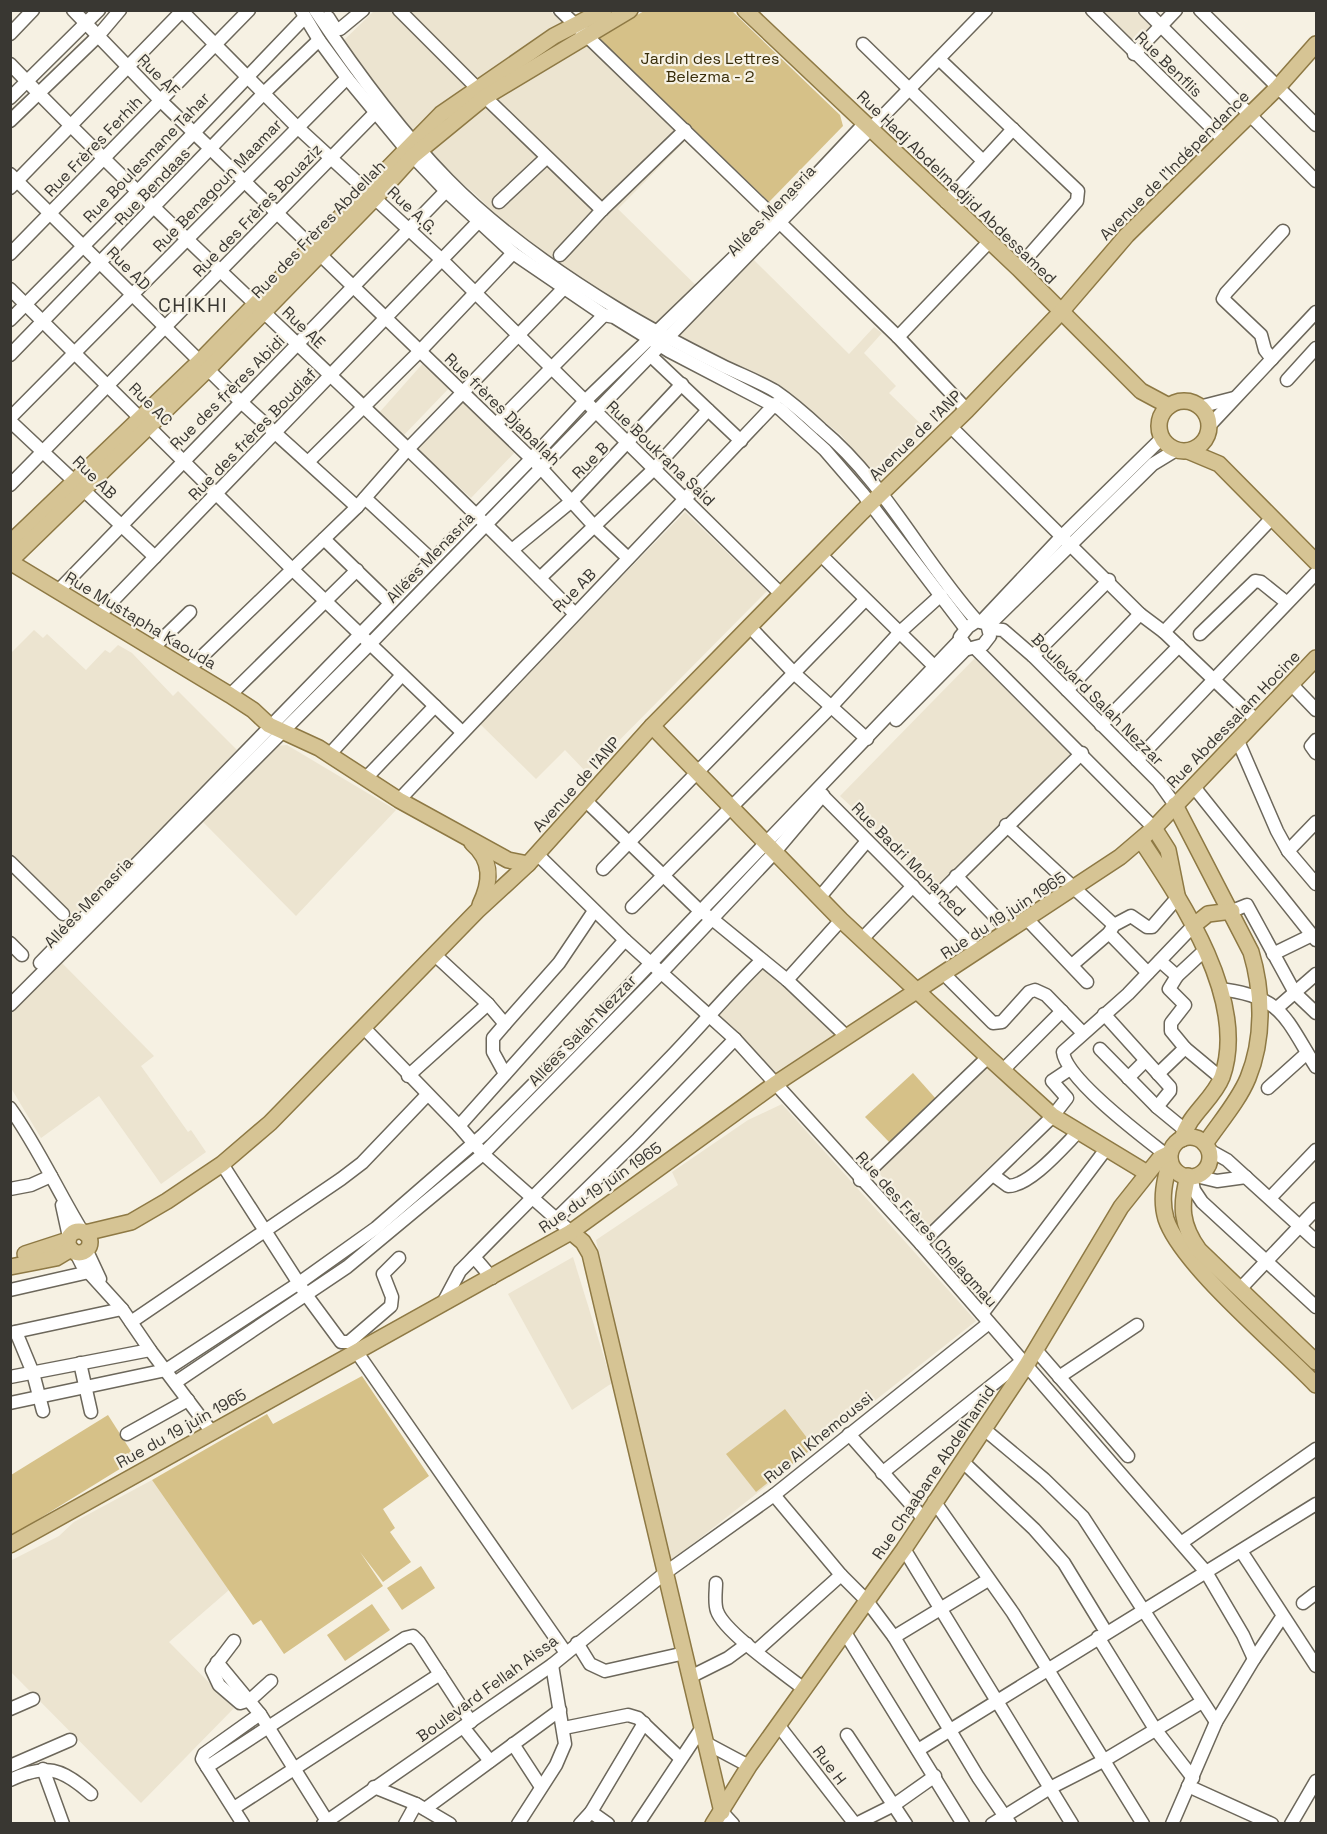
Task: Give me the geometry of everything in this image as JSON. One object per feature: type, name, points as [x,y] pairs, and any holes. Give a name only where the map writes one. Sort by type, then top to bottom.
[{"type":"main road","name":"Rue des Frères Abdellah","points":[[581,31],[604,10]]},
{"type":"main road","name":"Rue des Frères Abdellah","points":[[10,543],[79,484],[204,364],[371,194],[413,149],[441,114],[482,93],[554,36],[581,31],[630,10]]},
{"type":"main road","name":"Rue Hadj Abdelmadjid Abdessamed","points":[[745,10],[988,243],[1018,268],[1060,313],[1141,392],[1169,406]]},
{"type":"main road","name":"Avenue de l'Indépendance","points":[[1060,313],[1127,235],[1278,87],[1317,44]]},
{"type":"main road","name":"Avenue de l'ANP","points":[[78,1242],[121,1230],[222,1164],[270,1123],[477,911],[532,859],[652,726],[749,626],[967,410],[1060,313]]},
{"type":"main road","name":"Rue Hadj Abdelmadjid Abdessamed","points":[[1141,392],[1160,431]]},
{"type":"main road","points":[[1219,464],[1204,412],[1198,406],[1184,402],[1169,406],[1160,431],[1182,450],[1219,464],[1317,562]]},
{"type":"main road","points":[[1182,450],[1200,445],[1208,430]]},
{"type":"main road","name":"Rue des Frères Abdellah","points":[[10,561],[79,484]]},
{"type":"main road","name":"Rue Mustapha Kaouda","points":[[10,561],[399,800],[515,863],[532,859]]},
{"type":"main road","name":"Rue Abdessalam Hocine","points":[[1175,805],[1317,658]]},
{"type":"main road","points":[[652,726],[732,807],[769,849],[917,993],[1053,1116],[1106,1149],[1142,1180],[1164,1212],[1182,1249],[1314,1376]]},
{"type":"main road","points":[[1142,1180],[1189,1176],[1208,1166],[1207,1147],[1248,1078],[1259,1032],[1258,976],[1251,952],[1232,911],[1175,805]]},
{"type":"main road","name":"Rue du 19 juin 1965","points":[[10,1545],[571,1232],[775,1084],[846,1036],[917,993],[1026,918],[1075,889],[1141,840],[1175,805]]},
{"type":"main road","points":[[1154,828],[1168,850],[1173,865],[1177,898]]},
{"type":"main road","points":[[465,837],[479,849],[489,869],[488,889],[477,911]]},
{"type":"main road","points":[[1141,840],[1177,898],[1205,950],[1219,989],[1228,1046],[1221,1078],[1168,1156],[1164,1212]]},
{"type":"main road","points":[[1193,926],[1208,914],[1232,911]]},
{"type":"main road","points":[[1183,1134],[1207,1147]]},
{"type":"main road","points":[[1168,1156],[1189,1176]]},
{"type":"main road","name":"Rue Chaabane Abdelhamid","points":[[723,1820],[749,1766],[844,1630],[904,1550],[1023,1364],[1035,1350],[1107,1227],[1142,1180],[1168,1156]]},
{"type":"main road","points":[[1189,1176],[1182,1205],[1183,1220],[1190,1237],[1199,1250],[1317,1362]]},
{"type":"main road","points":[[571,1232],[583,1242],[590,1254],[723,1820]]},
{"type":"main road","points":[[10,1257],[78,1242]]},
{"type":"main road","points":[[10,1267],[56,1258],[78,1242]]},
{"type":"street","points":[[10,34],[33,10]]},
{"type":"street","name":"Rue AF","points":[[73,10],[160,100],[245,179],[352,286]]},
{"type":"street","points":[[10,98],[99,10]]},
{"type":"street","points":[[10,121],[98,36],[120,10]]},
{"type":"street","name":"Rue Frères Ferhih","points":[[10,254],[249,10]]},
{"type":"street","points":[[324,10],[335,27],[340,29],[363,10]]},
{"type":"street","points":[[399,10],[546,158],[602,210]]},
{"type":"street","points":[[560,10],[898,337],[967,410]]},
{"type":"street","name":"Allées Menasria","points":[[536,463],[595,411],[665,342],[868,126],[910,90],[986,10]]},
{"type":"street","name":"Rue Benflis","points":[[1092,10],[1134,54],[1224,140]]},
{"type":"street","points":[[1145,10],[1314,175]]},
{"type":"street","points":[[1134,54],[1176,10]]},
{"type":"street","points":[[1200,10],[1317,125]]},
{"type":"street","points":[[13,181],[71,128],[182,11]]},
{"type":"street","name":"Rue A.G.","points":[[182,11],[297,126],[409,228],[519,335]]},
{"type":"street","points":[[307,13],[319,40],[347,78],[376,112],[413,149],[549,265],[649,339]]},
{"type":"street","points":[[307,13],[345,55],[446,191],[513,253],[604,315],[614,317],[649,339],[665,342],[775,392],[823,430],[914,550],[967,642],[1082,753],[1154,828]]},
{"type":"street","name":"Rue Boulesmane Tahar","points":[[10,320],[138,191],[307,13]]},
{"type":"street","name":"Rue Bendaas","points":[[10,355],[265,92],[319,40]]},
{"type":"street","points":[[862,44],[982,160]]},
{"type":"street","points":[[940,58],[1076,188],[1079,194],[1077,201],[1018,268]]},
{"type":"street","name":"Rue AE","points":[[10,64],[71,128],[187,241],[365,407],[574,613]]},
{"type":"street","name":"Rue Benagoun Maamar","points":[[10,419],[187,241],[297,126],[347,78]]},
{"type":"street","name":"Rue des Frères Bouaziz","points":[[10,485],[376,112]]},
{"type":"street","points":[[946,202],[982,160],[1013,129]]},
{"type":"street","points":[[560,255],[602,210],[685,130]]},
{"type":"street","points":[[500,202],[546,158]]},
{"type":"street","name":"Rue AD","points":[[13,181],[101,262],[275,434],[432,560]]},
{"type":"street","name":"Rue des frères Abidi","points":[[58,591],[183,459],[446,191]]},
{"type":"street","name":"Rue des frères Boudiaf","points":[[98,616],[479,221]]},
{"type":"street","name":"Allées Menasria","points":[[536,463],[584,402],[777,221]]},
{"type":"street","points":[[1272,359],[1265,350],[1261,335],[1223,299],[1226,292],[1283,231]]},
{"type":"street","points":[[898,337],[988,243]]},
{"type":"street","points":[[309,462],[420,351],[513,253]]},
{"type":"street","name":"Rue frères Djaballah","points":[[352,286],[536,463],[573,500],[595,527],[628,558]]},
{"type":"street","points":[[188,670],[361,503],[407,450],[464,394],[564,287]]},
{"type":"street","name":"Rue AC","points":[[10,289],[145,421],[216,495],[461,731]]},
{"type":"street","points":[[1208,430],[1317,312]]},
{"type":"street","points":[[496,424],[604,315]]},
{"type":"street","name":"Rue Boukrana Said","points":[[519,335],[584,402],[781,594]]},
{"type":"street","points":[[665,342],[775,404],[876,498]]},
{"type":"street","points":[[1287,380],[1317,348]]},
{"type":"street","points":[[651,356],[741,441]]},
{"type":"street","name":"Rue B","points":[[512,550],[573,500],[682,384]]},
{"type":"street","points":[[1198,406],[1237,397]]},
{"type":"street","name":"Rue AB","points":[[399,800],[461,731],[775,404]]},
{"type":"street","points":[[540,578],[654,469],[708,410]]},
{"type":"street","name":"Rue AB","points":[[10,419],[155,557]]},
{"type":"street","points":[[950,426],[1109,580],[1140,614],[1164,632],[1257,721]]},
{"type":"street","points":[[984,625],[1063,535],[1160,431]]},
{"type":"street","points":[[967,642],[1153,464],[1182,450]]},
{"type":"street","points":[[10,993],[105,902],[280,725],[360,633],[432,560],[481,519],[536,463]]},
{"type":"street","points":[[1164,632],[1272,518]]},
{"type":"street","name":"Allées Menasria","points":[[280,725],[371,643],[481,519]]},
{"type":"street","points":[[324,539],[390,603]]},
{"type":"street","points":[[914,550],[984,625],[988,639],[967,642]]},
{"type":"street","points":[[820,793],[867,739],[937,670],[821,555]]},
{"type":"street","points":[[230,695],[357,570]]},
{"type":"street","points":[[1137,760],[1286,602],[1317,573]]},
{"type":"street","points":[[1033,656],[1109,580]]},
{"type":"street","points":[[1200,634],[1255,581],[1261,582],[1286,602]]},
{"type":"street","points":[[632,907],[831,707],[900,632],[940,595]]},
{"type":"street","points":[[603,869],[865,600]]},
{"type":"street","points":[[153,648],[190,612]]},
{"type":"street","points":[[1067,690],[1140,614]]},
{"type":"street","name":"Boulevard Salah Nezzar","points":[[984,625],[1003,630],[1033,656],[1158,781],[1175,805]]},
{"type":"street","points":[[749,626],[795,674],[867,739]]},
{"type":"street","name":"Allées Salah Nezzar","points":[[176,1382],[307,1296],[382,1239],[483,1154],[662,972],[706,914],[937,670],[967,642]]},
{"type":"street","points":[[1101,724],[1179,646]]},
{"type":"street","points":[[329,755],[402,675]]},
{"type":"street","points":[[1292,685],[1317,710]]},
{"type":"street","points":[[366,778],[435,706]]},
{"type":"street","points":[[1317,740],[1311,746],[1317,753]]},
{"type":"street","points":[[1238,741],[1276,831],[1288,851],[1317,884]]},
{"type":"street","points":[[930,903],[1006,825],[1082,753]]},
{"type":"street","points":[[1194,787],[1314,938],[1274,954]]},
{"type":"street","name":"Rue Badri Mohamed","points":[[820,793],[977,951]]},
{"type":"street","points":[[585,800],[663,877],[787,980],[846,1036]]},
{"type":"street","points":[[1288,851],[1317,822]]},
{"type":"street","points":[[1006,825],[1075,889],[1148,973]]},
{"type":"street","points":[[819,898],[867,841]]},
{"type":"street","name":"Rue des Frères Chelagmau","points":[[532,859],[594,911],[735,1039],[860,1180],[921,1244],[1206,1572],[1243,1635],[1254,1659]]},
{"type":"street","points":[[12,867],[63,914]]},
{"type":"street","points":[[956,876],[1008,930]]},
{"type":"street","points":[[862,939],[913,886]]},
{"type":"street","points":[[1072,965],[1112,929],[1131,916],[1147,927],[1152,927],[1177,898]]},
{"type":"street","name":"Allées Menasria","points":[[10,1005],[105,902]]},
{"type":"street","points":[[1232,911],[1247,905],[1295,993],[1317,1013]]},
{"type":"street","points":[[505,1074],[494,1052],[493,1038],[559,963],[594,911]]},
{"type":"street","points":[[10,1403],[166,1370],[299,1283],[376,1228],[473,1144],[612,1004],[650,962],[706,914]]},
{"type":"street","points":[[1026,918],[1087,982]]},
{"type":"street","points":[[787,980],[841,920]]},
{"type":"street","points":[[1168,1156],[1117,1116],[1070,1069],[1063,1052],[1148,973],[1193,926]]},
{"type":"street","points":[[459,1126],[625,940]]},
{"type":"street","points":[[10,943],[22,955]]},
{"type":"street","points":[[1205,950],[1177,976],[1169,989],[1185,1005],[1173,1020],[1170,1029],[1185,1048],[1221,1078]]},
{"type":"street","points":[[435,955],[488,1004],[505,1024]]},
{"type":"street","points":[[443,1303],[460,1271],[530,1196],[631,1099],[762,960]]},
{"type":"street","points":[[1160,961],[1177,976]]},
{"type":"street","points":[[1277,1008],[1317,974]]},
{"type":"street","points":[[944,975],[984,1016],[995,1024],[1002,1022],[1029,992],[1035,990],[1041,991],[1083,1033]]},
{"type":"street","points":[[1219,989],[1260,997],[1277,1008],[1317,1067]]},
{"type":"street","points":[[408,1076],[488,1004]]},
{"type":"street","points":[[1003,1070],[1062,1011]]},
{"type":"street","points":[[1104,1014],[1170,1089],[1157,1107]]},
{"type":"street","points":[[364,1028],[483,1154],[571,1232]]},
{"type":"street","points":[[555,1219],[638,1139],[735,1039]]},
{"type":"street","points":[[1100,1048],[1183,1134]]},
{"type":"street","points":[[1158,1074],[1185,1048]]},
{"type":"street","points":[[1268,1088],[1307,1053]]},
{"type":"street","points":[[860,1180],[987,1057]]},
{"type":"street","points":[[1128,1078],[1145,1061]]},
{"type":"street","points":[[921,1244],[1053,1116],[1068,1098],[1052,1080],[1070,1069]]},
{"type":"street","points":[[131,1322],[362,1163],[427,1095]]},
{"type":"street","points":[[10,1108],[43,1158],[59,1192],[89,1272],[103,1285]]},
{"type":"street","points":[[993,1175],[1008,1185],[1017,1184],[1030,1176],[1078,1132]]},
{"type":"street","points":[[1207,1147],[1227,1160],[1317,1241]]},
{"type":"street","name":"Rue Al Khemoussi","points":[[665,1573],[774,1495],[986,1318],[1106,1149]]},
{"type":"street","points":[[1270,1198],[1317,1150]]},
{"type":"street","points":[[222,1164],[307,1296],[338,1339],[349,1342],[391,1306],[392,1297],[382,1274],[399,1258]]},
{"type":"street","points":[[10,1189],[25,1190],[51,1176]]},
{"type":"street","points":[[1246,1177],[1217,1181],[1189,1176],[1202,1202],[1317,1307]]},
{"type":"street","points":[[1240,1289],[1317,1209]]},
{"type":"street","points":[[78,1242],[103,1285],[211,1431]]},
{"type":"street","points":[[474,1257],[492,1278]]},
{"type":"street","points":[[10,1290],[89,1272]]},
{"type":"street","points":[[43,1411],[33,1373],[13,1332],[122,1309]]},
{"type":"street","points":[[1059,1377],[1137,1325]]},
{"type":"street","points":[[10,1377],[150,1350]]},
{"type":"street","points":[[1035,1350],[1128,1456]]},
{"type":"street","points":[[356,1351],[566,1653]]},
{"type":"street","points":[[80,1363],[91,1412]]},
{"type":"street","points":[[882,1473],[1023,1364]]},
{"type":"street","points":[[127,1434],[188,1400]]},
{"type":"street","points":[[984,1428],[1071,1504],[1095,1533],[1216,1722]]},
{"type":"street","points":[[849,1434],[923,1518]]},
{"type":"street","points":[[1181,1543],[1317,1449]]},
{"type":"street","points":[[962,1461],[1012,1507],[1064,1563],[1155,1729],[1190,1782],[1250,1819],[1272,1824]]},
{"type":"street","points":[[774,1495],[841,1575],[867,1601],[894,1636],[950,1730],[1008,1819]]},
{"type":"street","points":[[934,1501],[1048,1669],[1102,1761],[1143,1824]]},
{"type":"street","points":[[918,1750],[1102,1634],[1317,1504]]},
{"type":"street","points":[[904,1550],[1072,1824]]},
{"type":"street","points":[[1241,1551],[1282,1617],[1317,1666]]},
{"type":"street","name":"Boulevard Fellah Aissa","points":[[325,1822],[552,1665],[665,1573]]},
{"type":"street","points":[[690,1677],[751,1648],[841,1575]]},
{"type":"street","points":[[894,1636],[988,1580]]},
{"type":"street","points":[[716,1583],[718,1613],[751,1648],[804,1689]]},
{"type":"street","points":[[1303,1603],[1317,1593]]},
{"type":"street","points":[[1172,1824],[1216,1722],[1282,1617]]},
{"type":"street","points":[[844,1630],[963,1824]]},
{"type":"street","points":[[207,1767],[410,1636],[419,1642],[440,1674],[490,1761]]},
{"type":"street","points":[[234,1641],[217,1662],[260,1714],[295,1768],[325,1822]]},
{"type":"street","points":[[577,1643],[590,1664],[605,1671],[685,1653]]},
{"type":"street","points":[[518,1824],[563,1751],[564,1728],[552,1665]]},
{"type":"street","points":[[234,1808],[440,1674]]},
{"type":"street","points":[[250,1700],[271,1681]]},
{"type":"street","points":[[10,1709],[33,1699]]},
{"type":"street","points":[[992,1824],[1008,1819],[1050,1788],[1102,1761],[1202,1702]]},
{"type":"street","points":[[405,1824],[421,1806],[490,1761],[560,1710]]},
{"type":"street","points":[[243,1824],[202,1760],[204,1754],[260,1714]]},
{"type":"street","points":[[564,1728],[617,1715],[628,1715],[644,1723],[680,1758]]},
{"type":"street","points":[[580,1824],[591,1812],[644,1723]]},
{"type":"street","name":"Rue H","points":[[779,1726],[855,1824]]},
{"type":"street","points":[[847,1735],[906,1824]]},
{"type":"street","points":[[638,1824],[680,1758],[703,1736],[749,1766]]},
{"type":"street","points":[[10,1767],[70,1740]]},
{"type":"street","points":[[513,1744],[541,1788]]},
{"type":"street","points":[[43,1769],[63,1824]]},
{"type":"street","points":[[10,1780],[30,1771],[43,1769],[67,1776],[91,1794]]},
{"type":"street","points":[[855,1824],[894,1805],[935,1776]]},
{"type":"street","points":[[1291,1824],[1317,1781]]},
{"type":"street","points":[[375,1787],[421,1806],[450,1824]]},
{"type":"street","points":[[591,1812],[608,1824]]},
{"type":"shaded area","points":[[374,11],[550,11],[686,140],[618,209],[712,301],[752,258],[849,354],[874,327],[882,333],[864,353],[896,386],[889,393],[928,431],[879,481],[841,435],[798,401],[742,368],[623,310],[517,235],[475,194],[431,157],[342,42]]},
{"type":"shaded area","points":[[1094,11],[1135,11],[1157,32],[1134,55]]},
{"type":"shaded area","points":[[425,361],[451,386],[403,436],[378,414]]},
{"type":"shaded area","points":[[458,394],[517,450],[471,498],[411,443]]},
{"type":"shaded area","points":[[685,512],[767,591],[587,773],[565,750],[536,779],[479,723]]},
{"type":"shaded area","points":[[34,630],[43,638],[47,634],[86,670],[105,650],[110,653],[118,645],[132,653],[173,696],[178,691],[237,750],[76,917],[11,854],[10,654]]},
{"type":"shaded area","points":[[975,658],[1071,755],[938,887],[840,796]]},
{"type":"shaded area","points":[[287,745],[396,810],[296,916],[202,821],[276,746]]},
{"type":"shaded area","points":[[758,959],[837,1034],[770,1076],[707,1012]]},
{"type":"shaded area","points":[[59,960],[154,1056],[141,1066],[188,1132],[191,1130],[206,1152],[161,1184],[99,1096],[41,1138],[11,1088],[11,1011]]},
{"type":"shaded area","points":[[990,1065],[1043,1116],[927,1228],[878,1172]]},
{"type":"shaded area","points":[[782,1104],[976,1321],[671,1561],[631,1402],[596,1240],[678,1185],[672,1172],[748,1120]]},
{"type":"shaded area","points":[[573,1257],[612,1383],[572,1410],[508,1294]]},
{"type":"shaded area","points":[[152,1480],[229,1590],[169,1642],[234,1708],[141,1803],[11,1672],[10,1561],[59,1536],[74,1522]]},
{"type":"green space","name":"Jardin des Lettres Belezma - 2","points":[[644,11],[732,11],[840,115],[843,126],[769,202],[598,38]]},
{"type":"green space","points":[[913,1073],[937,1100],[890,1143],[865,1117]]},
{"type":"green space","points":[[362,1376],[429,1476],[383,1509],[395,1528],[390,1532],[411,1562],[383,1582],[360,1552],[383,1586],[284,1654],[261,1620],[253,1625],[152,1480],[267,1414],[273,1424]]},
{"type":"green space","points":[[785,1409],[814,1447],[756,1492],[726,1454]]},
{"type":"green space","points":[[108,1415],[136,1459],[11,1536],[11,1475]]},
{"type":"green space","points":[[421,1566],[435,1588],[402,1610],[387,1588]]},
{"type":"green space","points":[[372,1604],[390,1630],[345,1661],[327,1635]]},
{"type":"district","name":"CHIKHI","points":[[193,305]]}]
